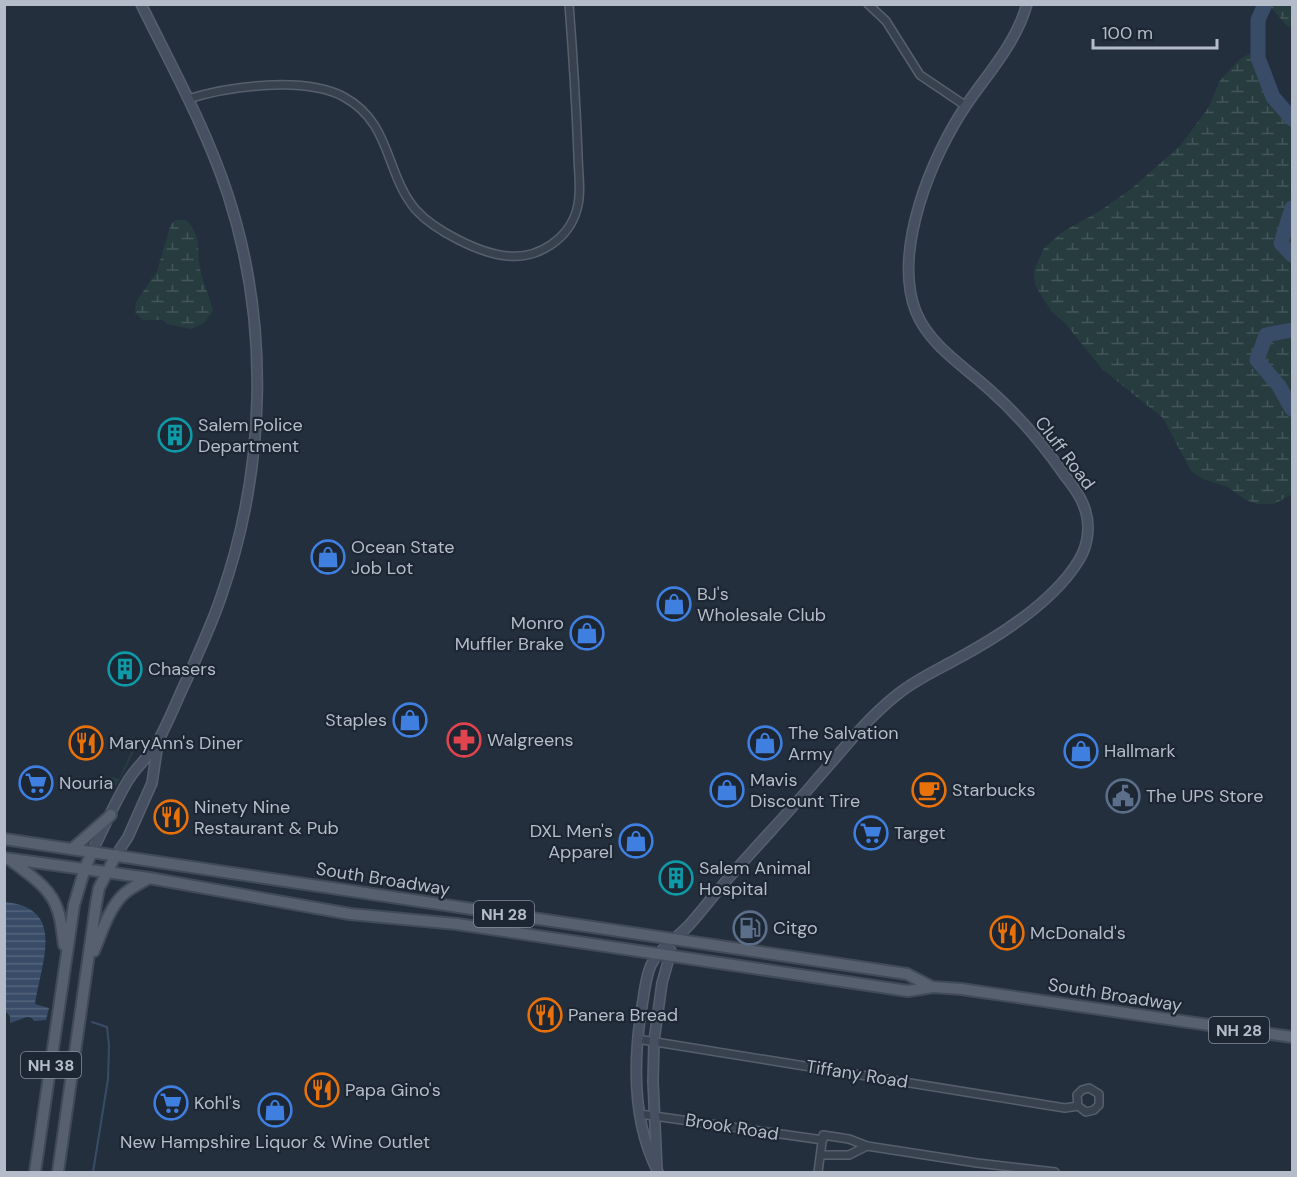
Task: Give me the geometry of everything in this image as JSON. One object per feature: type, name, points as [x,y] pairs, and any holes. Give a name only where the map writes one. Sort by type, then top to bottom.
[{"type":"main road","points":[[72,849],[111,815]]},
{"type":"main road","name":"South Broadway","points":[[4,839],[908,974],[933,987]]},
{"type":"main road","points":[[85,868],[92,852]]},
{"type":"main road","points":[[107,872],[116,855]]},
{"type":"main road","name":"South Broadway","points":[[7,858],[149,878],[350,914],[457,924],[908,991],[933,987],[970,990],[1293,1037]]},
{"type":"main road","points":[[7,858],[42,885],[51,896],[61,922],[66,957]]},
{"type":"main road","name":"NH 38","points":[[35,1173],[74,906],[85,868]]},
{"type":"main road","name":"NH 38","points":[[58,1173],[96,904],[99,888],[107,872]]},
{"type":"main road","points":[[87,968],[118,900],[149,878]]},
{"type":"street","points":[[116,855],[128,837],[152,783],[159,741],[213,619],[235,552],[251,476],[257,398],[251,296],[240,239],[219,171],[188,99],[141,4]]},
{"type":"street","points":[[188,99],[225,90],[287,85],[309,86],[333,92],[356,105],[375,126],[381,135],[405,195],[425,219],[445,232],[487,252],[514,256],[533,254],[544,250],[562,235],[577,209],[579,190],[575,81],[569,4]]},
{"type":"street","points":[[868,4],[886,21],[920,75],[966,105]]},
{"type":"street","name":"Cluff Road","points":[[658,954],[689,925],[731,874],[874,715],[915,682],[993,638],[1025,615],[1069,574],[1083,553],[1087,542],[1087,519],[1083,502],[1075,489],[1016,415],[936,343],[920,321],[911,297],[909,280],[909,253],[921,201],[939,155],[966,105],[1010,45],[1018,31],[1027,4]]},
{"type":"street","points":[[92,852],[129,779],[159,741]]},
{"type":"street","points":[[657,1171],[653,1081],[654,1041],[662,982],[673,940]]},
{"type":"street","points":[[657,1171],[650,1159],[640,1114],[637,1087],[637,1039],[647,975],[658,954]]},
{"type":"street","name":"Tiffany Road","points":[[637,1039],[1065,1108],[1078,1106]]},
{"type":"street","name":"Brook Road","points":[[640,1114],[823,1138],[849,1139],[867,1146],[1054,1173]]},
{"type":"street","points":[[818,1173],[823,1138]]},
{"type":"street","points":[[821,1155],[849,1155],[867,1146]]},
{"type":"street","points":[[976,1173],[977,1163]]},
{"type":"green space","points":[[1269,5],[1292,5],[1292,28],[1287,26]]},
{"type":"green space","points":[[1249,54],[1257,67],[1266,95],[1277,108],[1292,119],[1292,494],[1274,504],[1257,504],[1244,499],[1228,487],[1203,479],[1191,471],[1163,418],[1102,369],[1065,323],[1051,311],[1035,285],[1034,270],[1044,248],[1064,231],[1100,211],[1131,189],[1180,146],[1209,107],[1219,82],[1240,59]]},
{"type":"green space","points":[[176,220],[186,220],[195,232],[200,269],[213,311],[204,323],[191,329],[167,324],[163,320],[143,320],[135,313],[136,302],[157,271],[171,224]]},
{"type":"green space","points":[[133,737],[139,741],[115,787],[110,779],[112,777],[119,779],[135,742],[128,738]]},
{"type":"water","points":[[5,902],[24,906],[37,915],[43,926],[46,940],[35,1004],[49,1008],[46,1020],[34,1021],[27,1017],[10,1023],[10,1016],[5,1011]]},
{"type":"waterway","points":[[1265,4],[1258,20],[1258,58],[1273,97],[1292,119]]},
{"type":"waterway","points":[[1292,208],[1281,243],[1292,255]]},
{"type":"waterway","points":[[1292,330],[1266,335],[1257,360],[1279,386],[1292,409]]},
{"type":"waterway","points":[[92,1022],[107,1027],[109,1046],[108,1079],[93,1172]]},
{"type":"place","name":"Salem Police Department","points":[[175,435]]},
{"type":"place","name":"Ocean State Job Lot","points":[[328,557]]},
{"type":"place","name":"BJ's Wholesale Club","points":[[674,604]]},
{"type":"place","name":"Monro Muffler Brake","points":[[587,633]]},
{"type":"place","name":"Chasers","points":[[125,669]]},
{"type":"place","name":"Staples","points":[[410,720]]},
{"type":"place","name":"Walgreens","points":[[464,740]]},
{"type":"place","name":"MaryAnn's Diner","points":[[86,743]]},
{"type":"place","name":"The Salvation Army","points":[[765,743]]},
{"type":"place","name":"Hallmark","points":[[1081,751]]},
{"type":"place","name":"Nouria","points":[[36,783]]},
{"type":"place","name":"Mavis Discount Tire","points":[[727,790]]},
{"type":"place","name":"Starbucks","points":[[929,790]]},
{"type":"place","name":"The UPS Store","points":[[1123,796]]},
{"type":"place","name":"Ninety Nine Restaurant & Pub","points":[[171,817]]},
{"type":"place","name":"Target","points":[[871,833]]},
{"type":"place","name":"DXL Men's Apparel","points":[[636,841]]},
{"type":"place","name":"Salem Animal Hospital","points":[[676,878]]},
{"type":"place","name":"Citgo","points":[[750,928]]},
{"type":"place","name":"McDonald's","points":[[1007,933]]},
{"type":"place","name":"Panera Bread","points":[[545,1015]]},
{"type":"place","name":"Papa Gino's","points":[[322,1090]]},
{"type":"place","name":"Kohl's","points":[[171,1103]]},
{"type":"place","name":"New Hampshire Liquor & Wine Outlet","points":[[275,1110]]}]
